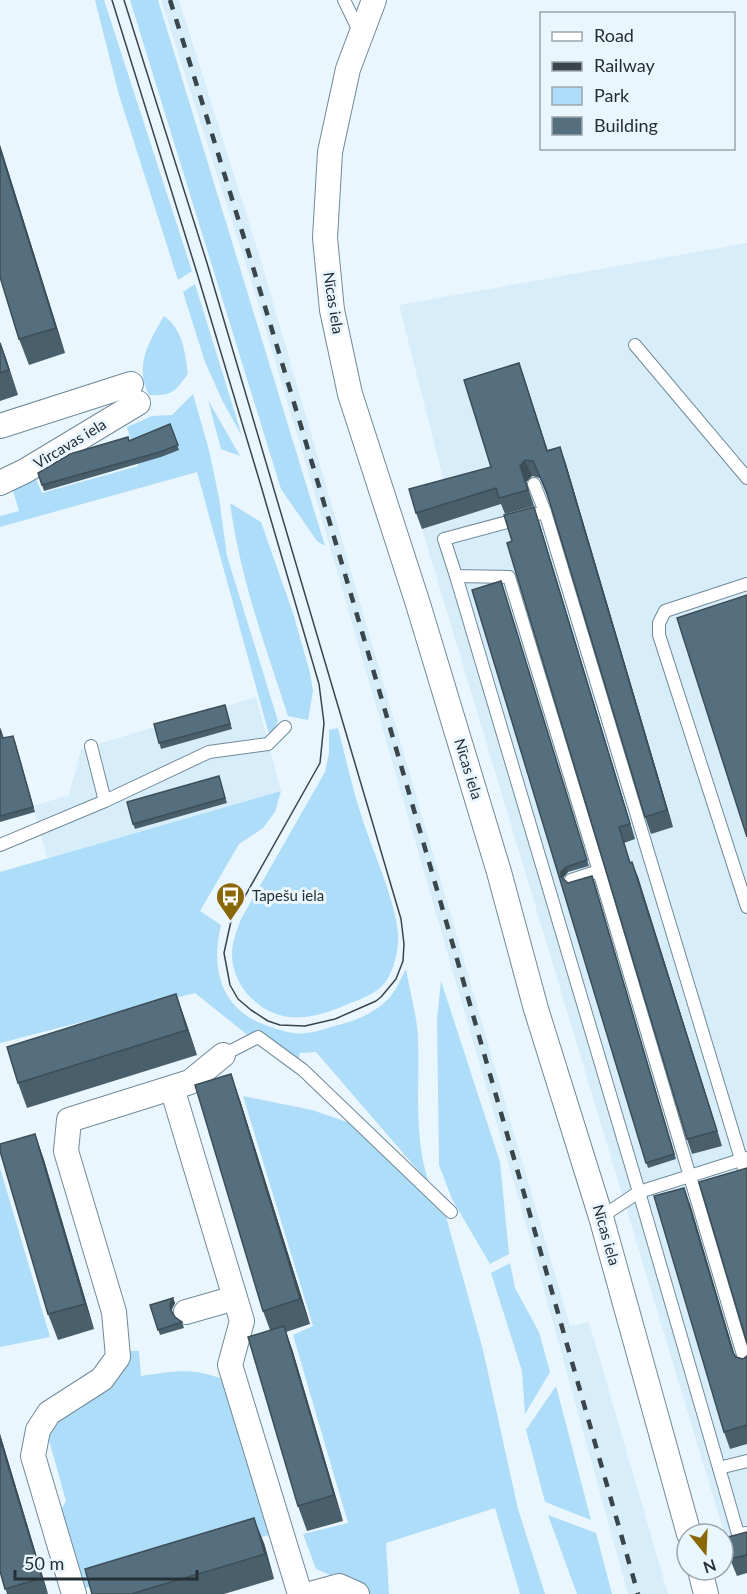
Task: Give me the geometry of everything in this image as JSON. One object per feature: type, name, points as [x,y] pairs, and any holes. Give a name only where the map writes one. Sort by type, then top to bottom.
[{"type":"street","name":"Nīcas iela","points":[[374,0],[348,69],[330,152],[325,238],[332,310],[350,393],[418,604],[499,872],[536,1010],[601,1217],[686,1522]]},
{"type":"street","name":"Vircavas iela","points":[[0,426],[134,393],[25,471],[0,483]]},
{"type":"street","points":[[74,1594],[33,1456],[36,1439],[38,1430],[50,1413],[102,1379],[118,1357],[114,1312],[66,1151],[69,1120],[190,1082],[223,1054]]},
{"type":"street","points":[[172,1088],[242,1321],[230,1365],[300,1594]]},
{"type":"street","points":[[186,1312],[235,1298]]},
{"type":"street","points":[[310,1594],[339,1586],[357,1594]]},
{"type":"lane","points":[[344,0],[360,33]]},
{"type":"lane","points":[[635,345],[747,478]]},
{"type":"lane","points":[[534,484],[545,512],[744,1159],[747,1179]]},
{"type":"lane","points":[[545,512],[444,539],[639,1192],[738,1534],[747,1533]]},
{"type":"lane","points":[[456,576],[509,578],[747,1368]]},
{"type":"lane","points":[[747,584],[664,611],[659,623],[660,635],[747,906]]},
{"type":"lane","points":[[0,845],[105,801],[209,752],[268,744],[285,728]]},
{"type":"lane","points":[[91,746],[105,801]]},
{"type":"lane","points":[[571,879],[599,871]]},
{"type":"lane","points":[[223,1054],[258,1036],[303,1070],[451,1212]]},
{"type":"lane","points":[[601,1217],[639,1192],[690,1174],[744,1159]]},
{"type":"lane","points":[[719,1468],[747,1461]]},
{"type":"shaded area","points":[[161,0],[179,0],[258,251],[570,1326],[589,1322],[668,1594],[628,1594],[523,1214],[315,495],[251,280]]},
{"type":"shaded area","points":[[747,243],[747,1573],[737,1576],[735,1522],[721,1522],[415,506],[448,497],[399,305]]},
{"type":"shaded area","points":[[256,697],[281,791],[47,858],[33,806],[69,795],[81,749]]},
{"type":"green space","points":[[95,0],[104,0],[192,271],[178,280],[119,95]]},
{"type":"green space","points":[[130,0],[158,0],[325,546],[317,541],[281,489]]},
{"type":"green space","points":[[195,284],[242,436],[205,362],[183,292]]},
{"type":"green space","points":[[164,316],[179,334],[188,374],[172,392],[163,395],[149,395],[143,374],[143,364],[153,335]]},
{"type":"green space","points":[[193,394],[209,450],[219,498],[227,556],[278,721],[273,732],[269,734],[197,472],[0,527],[0,516],[19,511],[11,484],[34,474],[42,493],[138,466],[127,427],[152,416],[172,415]]},
{"type":"green space","points":[[208,400],[240,456],[221,449]]},
{"type":"green space","points":[[230,503],[261,522],[293,613],[310,673],[313,691],[308,720],[288,716],[247,584],[234,531]]},
{"type":"green space","points":[[338,728],[359,810],[391,900],[398,931],[398,943],[391,972],[386,982],[370,995],[325,1013],[288,1017],[267,1010],[249,996],[242,987],[233,965],[233,945],[241,919],[325,772],[329,753],[329,730]]},
{"type":"green space","points":[[281,791],[275,812],[263,828],[239,844],[200,911],[221,925],[217,959],[224,988],[231,1001],[254,1020],[284,1031],[302,1033],[349,1022],[371,1012],[390,997],[406,969],[417,1030],[419,1130],[429,1183],[316,1052],[300,1053],[295,1073],[195,993],[0,1043],[0,872]]},
{"type":"green space","points":[[441,981],[500,1162],[509,1254],[490,1264],[452,1199],[439,1165],[437,1020]]},
{"type":"green space","points":[[243,1096],[312,1110],[353,1124],[445,1213],[483,1350],[518,1509],[545,1594],[520,1594],[495,1508],[386,1543],[389,1594],[362,1594],[344,1576],[330,1575],[316,1569],[303,1534],[348,1523],[293,1335],[313,1326]]},
{"type":"green space","points":[[0,1168],[50,1337],[0,1347]]},
{"type":"green space","points":[[510,1263],[515,1288],[539,1332],[550,1372],[525,1414],[522,1371],[491,1273]]},
{"type":"green space","points":[[124,1351],[139,1351],[141,1376],[193,1372],[225,1380],[269,1535],[81,1589],[57,1517],[66,1501],[47,1433],[51,1421]]},
{"type":"green space","points":[[556,1386],[591,1520],[545,1502],[526,1430]]},
{"type":"green space","points":[[548,1515],[596,1533],[612,1594],[577,1594]]},
{"type":"building","points":[[0,149],[56,328],[19,339],[0,277]]},
{"type":"building","points":[[0,343],[9,370],[0,373]]},
{"type":"building","points":[[519,363],[547,451],[560,447],[667,810],[645,817],[547,493],[533,461],[525,460],[520,466],[528,490],[499,498],[496,488],[416,513],[409,489],[491,467],[464,380]]},
{"type":"building","points":[[170,424],[178,445],[42,485],[38,473],[70,454],[128,437],[129,441]]},
{"type":"building","points":[[534,507],[630,824],[619,827],[717,1131],[687,1139],[507,543],[512,541],[504,515]]},
{"type":"building","points":[[501,581],[587,860],[566,867],[561,872],[561,877],[568,883],[592,876],[674,1154],[646,1163],[472,590]]},
{"type":"building","points":[[747,595],[747,837],[677,618]]},
{"type":"building","points":[[225,705],[230,724],[159,743],[154,724]]},
{"type":"building","points":[[0,729],[3,738],[13,736],[33,807],[0,816]]},
{"type":"building","points":[[219,776],[225,798],[133,824],[127,802]]},
{"type":"building","points":[[176,994],[187,1030],[18,1083],[7,1047]]},
{"type":"building","points":[[231,1074],[300,1299],[263,1311],[195,1085]]},
{"type":"building","points":[[35,1134],[85,1304],[48,1314],[0,1151],[0,1144]]},
{"type":"building","points":[[747,1168],[747,1343],[699,1182]]},
{"type":"building","points":[[684,1188],[733,1353],[736,1357],[743,1359],[747,1356],[747,1425],[724,1432],[654,1196]]},
{"type":"building","points":[[173,1298],[170,1304],[171,1311],[182,1322],[158,1330],[150,1305]]},
{"type":"building","points":[[284,1326],[334,1495],[298,1506],[248,1337]]},
{"type":"building","points":[[0,1439],[42,1578],[5,1589],[0,1571]]},
{"type":"building","points":[[254,1518],[265,1554],[131,1594],[92,1594],[85,1569]]},
{"type":"building","points":[[747,1532],[747,1555],[735,1558],[735,1535]]},
{"type":"tram line","points":[[112,0],[197,273],[319,684],[324,723],[320,763],[231,921],[224,953],[230,985],[238,999],[268,1021],[280,1025],[305,1026],[335,1019],[381,997],[396,979],[403,961],[404,944],[401,919],[207,263],[124,0]]},
{"type":"railway","points":[[170,0],[351,596],[638,1594]]},
{"type":"place","name":"Tapešu iela","points":[[231,922]]}]
